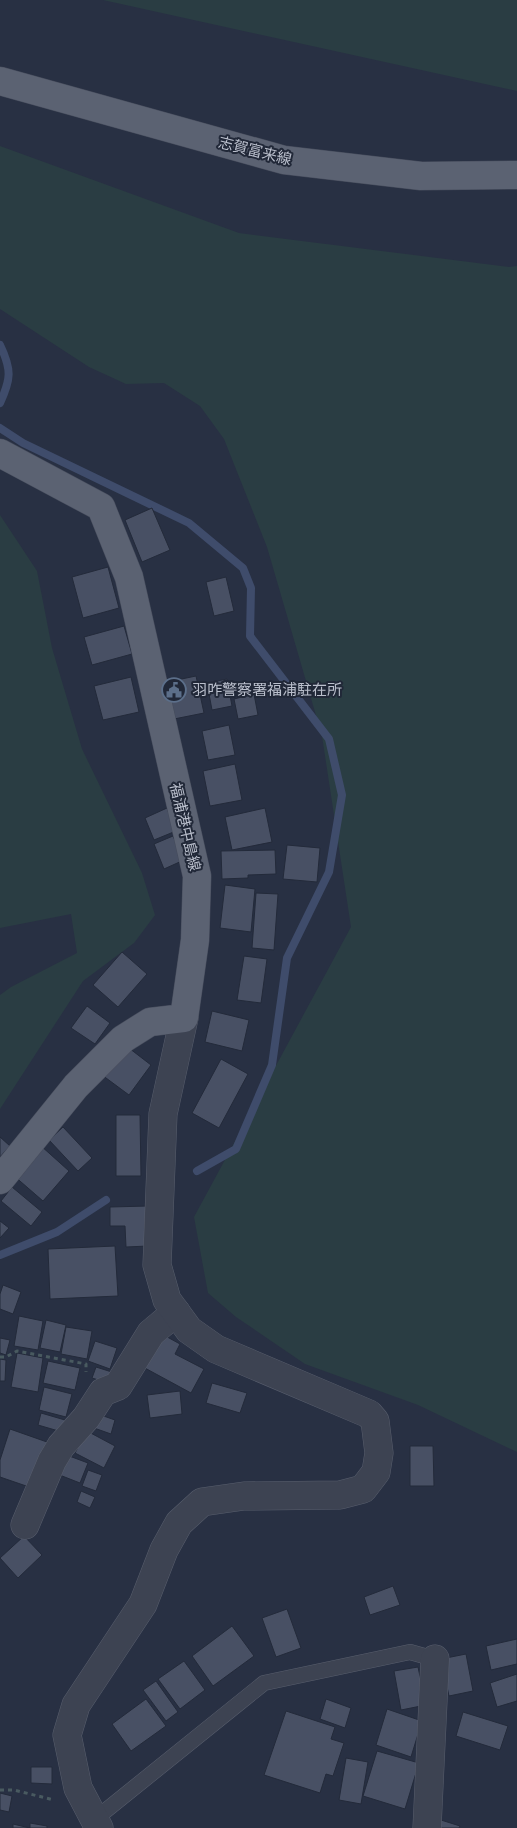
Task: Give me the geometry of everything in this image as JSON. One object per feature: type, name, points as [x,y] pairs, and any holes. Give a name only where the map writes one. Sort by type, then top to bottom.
[{"type":"main road","name":"志賀富来線","points":[[0,81],[284,160],[420,176],[517,175]]},
{"type":"main road","name":"福浦港中島線","points":[[0,453],[101,507],[130,578],[197,876],[195,940],[184,1018]]},
{"type":"main road","points":[[0,1180],[76,1086],[123,1040],[150,1022],[184,1018]]},
{"type":"street","points":[[94,1819],[78,1788],[67,1736],[76,1705],[143,1604],[164,1550],[179,1523],[202,1502],[244,1496],[340,1496],[363,1489],[376,1472],[379,1453],[375,1421],[369,1414],[216,1349],[189,1330],[167,1300],[157,1265],[163,1114],[184,1018]]},
{"type":"street","points":[[25,1525],[52,1461],[61,1446],[86,1418],[103,1392],[118,1386],[151,1332],[176,1312]]},
{"type":"street","points":[[427,1828],[435,1658]]},
{"type":"lane","points":[[94,1819],[264,1683],[410,1652],[435,1658]]},
{"type":"path","points":[[0,1357],[6,1357],[17,1351],[86,1364],[87,1379],[103,1392]]},
{"type":"path","points":[[0,1790],[14,1790],[94,1819]]},
{"type":"shaded area","points":[[103,0],[517,0],[517,91]]},
{"type":"shaded area","points":[[0,146],[239,233],[509,267],[517,266],[517,1452],[418,1405],[305,1364],[236,1317],[208,1293],[194,1217],[351,927],[322,736],[267,547],[224,439],[200,406],[164,383],[126,384],[89,367],[0,309]]},
{"type":"shaded area","points":[[0,515],[37,571],[52,648],[82,749],[142,873],[155,915],[134,943],[83,981],[0,1109],[0,995],[11,987],[77,953],[71,914],[0,928]]},
{"type":"building","points":[[152,508],[170,550],[142,562],[125,520]]},
{"type":"building","points":[[108,567],[119,608],[83,618],[72,577]]},
{"type":"building","points":[[226,577],[234,611],[214,616],[206,582]]},
{"type":"building","points":[[124,626],[132,654],[92,665],[84,637]]},
{"type":"building","points":[[196,676],[204,713],[174,719],[167,682]]},
{"type":"building","points":[[131,677],[139,712],[103,720],[94,686]]},
{"type":"building","points":[[227,679],[232,706],[212,710],[207,683]]},
{"type":"building","points":[[254,694],[258,715],[238,719],[234,699]]},
{"type":"building","points":[[229,725],[235,755],[208,760],[202,731]]},
{"type":"building","points":[[235,764],[242,800],[210,806],[203,771]]},
{"type":"building","points":[[167,808],[176,831],[154,840],[145,818]]},
{"type":"building","points":[[265,808],[272,842],[232,850],[225,817]]},
{"type":"building","points":[[173,836],[184,860],[164,869],[154,844]]},
{"type":"building","points":[[287,845],[320,848],[317,882],[283,879]]},
{"type":"building","points":[[275,850],[276,874],[248,875],[248,878],[222,879],[221,851]]},
{"type":"building","points":[[225,885],[255,889],[251,932],[220,928]]},
{"type":"building","points":[[256,893],[278,894],[274,950],[252,948]]},
{"type":"building","points":[[122,952],[147,974],[118,1007],[93,985]]},
{"type":"building","points":[[244,956],[267,959],[261,1003],[237,1000]]},
{"type":"building","points":[[87,1006],[110,1023],[95,1044],[71,1028]]},
{"type":"building","points":[[212,1011],[249,1020],[242,1051],[205,1042]]},
{"type":"building","points":[[125,1045],[151,1065],[129,1095],[102,1075]]},
{"type":"building","points":[[221,1059],[248,1074],[219,1128],[192,1113]]},
{"type":"building","points":[[116,1115],[140,1115],[141,1176],[116,1176]]},
{"type":"building","points":[[63,1127],[92,1158],[78,1171],[49,1140]]},
{"type":"building","points":[[0,1137],[10,1146],[0,1157]]},
{"type":"building","points":[[40,1145],[69,1171],[43,1201],[13,1175]]},
{"type":"building","points":[[12,1187],[42,1212],[31,1226],[1,1201]]},
{"type":"building","points":[[148,1206],[148,1246],[126,1247],[125,1226],[110,1226],[110,1207]]},
{"type":"building","points":[[0,1221],[9,1228],[0,1238]]},
{"type":"building","points":[[115,1246],[118,1296],[50,1299],[48,1249]]},
{"type":"building","points":[[3,1285],[21,1292],[13,1314],[0,1309],[0,1294]]},
{"type":"building","points":[[19,1316],[43,1321],[38,1350],[14,1346]]},
{"type":"building","points":[[46,1320],[66,1325],[60,1352],[40,1348]]},
{"type":"building","points":[[66,1327],[92,1331],[87,1359],[61,1354]]},
{"type":"building","points":[[160,1333],[180,1344],[175,1354],[204,1369],[191,1393],[143,1367]]},
{"type":"building","points":[[0,1338],[10,1340],[6,1355],[0,1353]]},
{"type":"building","points":[[95,1341],[117,1348],[110,1369],[88,1361]]},
{"type":"building","points":[[17,1353],[43,1358],[38,1392],[11,1387]]},
{"type":"building","points":[[0,1359],[6,1360],[5,1381],[0,1381]]},
{"type":"building","points":[[48,1361],[80,1368],[75,1390],[43,1383]]},
{"type":"building","points":[[96,1367],[115,1373],[111,1384],[92,1378]]},
{"type":"building","points":[[212,1383],[247,1393],[240,1413],[206,1403]]},
{"type":"building","points":[[44,1387],[72,1394],[66,1417],[39,1410]]},
{"type":"building","points":[[180,1391],[182,1414],[150,1418],[147,1395]]},
{"type":"building","points":[[41,1413],[65,1420],[62,1432],[38,1425]]},
{"type":"building","points":[[98,1414],[115,1420],[111,1434],[94,1428]]},
{"type":"building","points":[[10,1429],[47,1442],[32,1488],[0,1477],[0,1460]]},
{"type":"building","points":[[87,1431],[115,1446],[104,1468],[75,1453]]},
{"type":"building","points":[[410,1446],[433,1446],[434,1486],[410,1486]]},
{"type":"building","points":[[64,1454],[88,1463],[80,1483],[57,1474]]},
{"type":"building","points":[[88,1470],[102,1475],[96,1491],[82,1486]]},
{"type":"building","points":[[81,1491],[95,1497],[90,1508],[77,1502]]},
{"type":"building","points":[[24,1536],[42,1555],[18,1578],[0,1558]]},
{"type":"building","points":[[393,1586],[400,1605],[370,1615],[364,1597]]},
{"type":"building","points":[[287,1609],[301,1648],[276,1657],[262,1618]]},
{"type":"building","points":[[232,1626],[254,1656],[213,1686],[192,1656]]},
{"type":"building","points":[[517,1639],[517,1664],[491,1670],[486,1646]]},
{"type":"building","points":[[466,1654],[473,1691],[449,1696],[441,1659]]},
{"type":"building","points":[[184,1661],[205,1690],[180,1709],[158,1679]]},
{"type":"building","points":[[418,1667],[426,1705],[401,1710],[394,1671]]},
{"type":"building","points":[[517,1674],[517,1701],[497,1707],[490,1683]]},
{"type":"building","points":[[156,1681],[178,1712],[166,1721],[143,1690]]},
{"type":"building","points":[[146,1699],[166,1726],[131,1751],[112,1724]]},
{"type":"building","points":[[326,1699],[351,1708],[345,1728],[320,1719]]},
{"type":"building","points":[[387,1709],[422,1721],[411,1757],[376,1745]]},
{"type":"building","points":[[286,1711],[335,1727],[331,1739],[344,1743],[333,1776],[326,1774],[320,1793],[264,1775]]},
{"type":"building","points":[[463,1712],[508,1726],[500,1750],[456,1736]]},
{"type":"building","points":[[377,1751],[419,1763],[405,1809],[363,1796]]},
{"type":"building","points":[[346,1758],[368,1762],[361,1804],[339,1800]]},
{"type":"building","points":[[31,1767],[52,1767],[52,1784],[31,1783]]},
{"type":"building","points":[[0,1793],[12,1796],[9,1812],[0,1810]]},
{"type":"building","points":[[441,1820],[460,1826],[459,1828],[438,1828]]},
{"type":"building","points":[[30,1823],[47,1826],[47,1828],[30,1828]]},
{"type":"building","points":[[13,1824],[30,1828],[13,1828]]},
{"type":"waterway","points":[[0,345],[7,361],[9,374],[0,403]]},
{"type":"waterway","points":[[0,428],[23,443],[189,523],[243,568],[251,588],[250,636],[329,739],[342,795],[329,872],[287,958],[272,1065],[236,1149],[197,1171]]},
{"type":"waterway","points":[[0,1255],[57,1232],[106,1200]]},
{"type":"place","name":"羽咋警察署福浦駐在所","points":[[174,690]]}]
